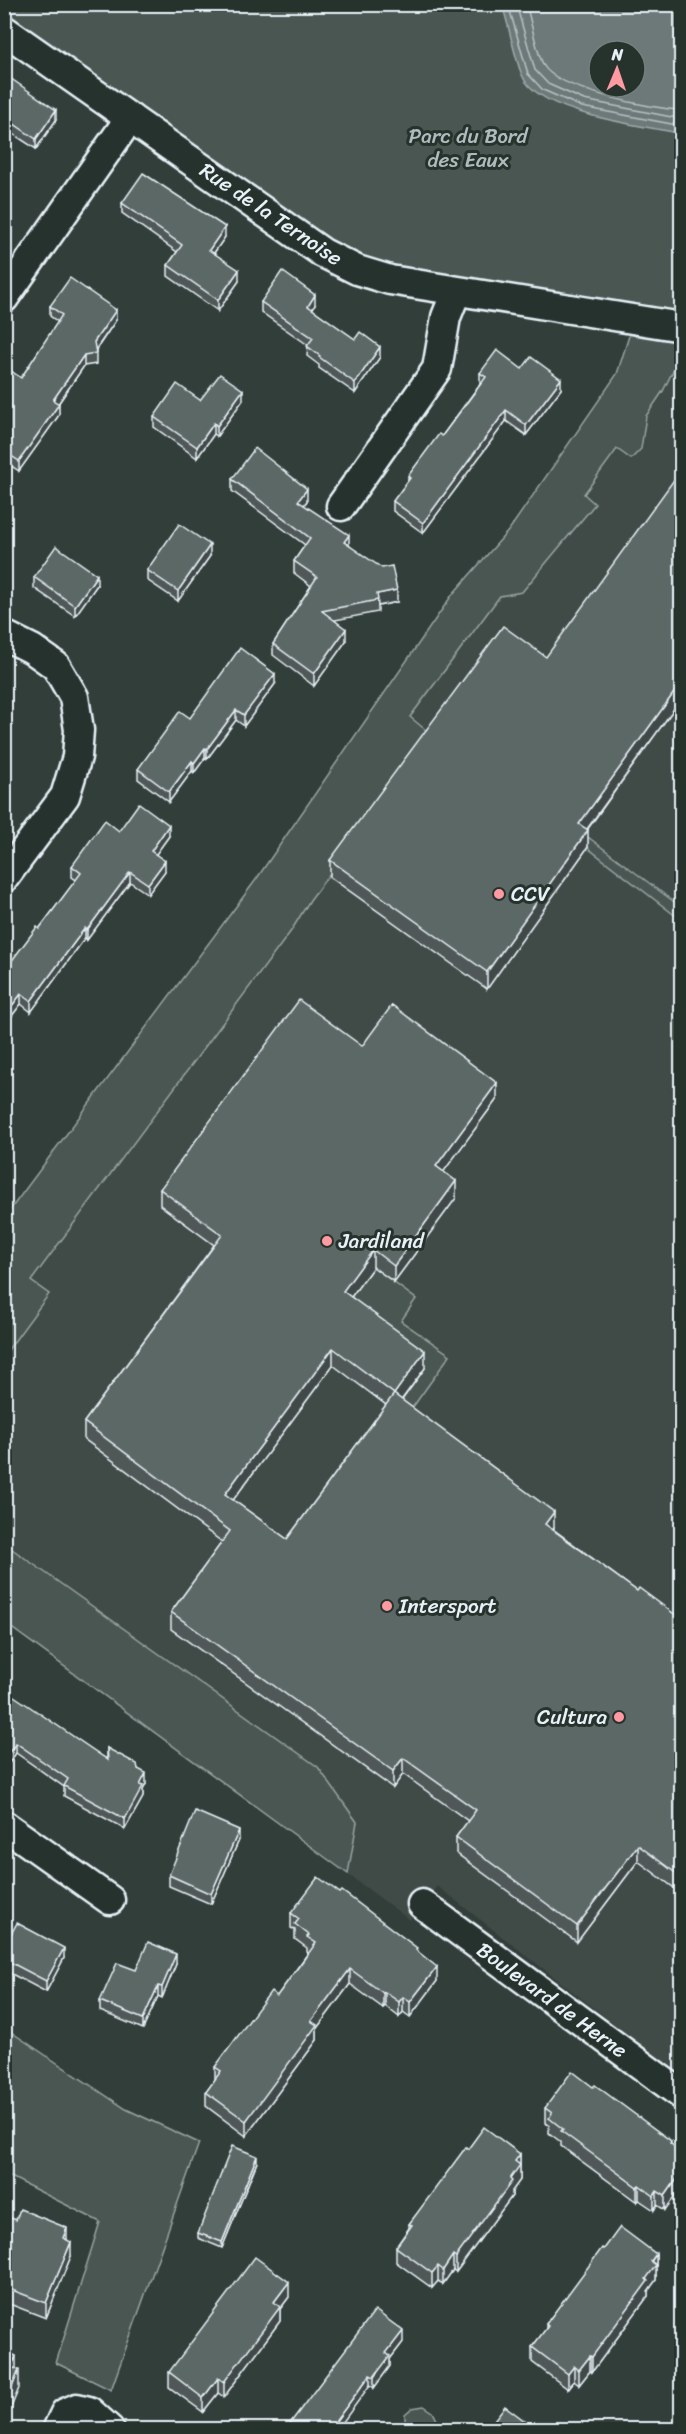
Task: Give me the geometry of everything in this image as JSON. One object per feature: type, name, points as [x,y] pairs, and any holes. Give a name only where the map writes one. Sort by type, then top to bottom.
[{"type":"street","name":"Rue de la Ternoise","points":[[4,30],[323,253],[357,270],[390,280],[681,327]]},
{"type":"street","points":[[4,298],[130,118]]},
{"type":"street","points":[[341,506],[437,369],[446,317],[456,291]]},
{"type":"street","points":[[4,635],[32,649],[56,666],[74,697],[79,730],[77,757],[65,796],[4,878]]},
{"type":"street","points":[[4,1825],[110,1900]]},
{"type":"street","name":"Boulevard de Herne","points":[[422,1904],[681,2095]]},
{"type":"street","points":[[59,2424],[68,2410],[83,2409],[89,2411],[110,2430]]},
{"type":"shaded area","points":[[634,319],[681,327],[681,2076],[437,1886],[410,1920],[5,1623],[4,1218],[255,881],[452,595],[509,530],[617,374]]},
{"type":"green space","name":"Parc du Bord des Eaux","points":[[5,5],[681,5],[681,354],[663,391],[646,416],[641,449],[631,459],[617,449],[584,494],[595,504],[522,592],[500,596],[410,717],[433,736],[31,1281],[49,1294],[5,1354],[4,1218],[255,881],[452,595],[509,530],[617,374],[634,320],[390,280],[5,30]]},
{"type":"green space","points":[[580,831],[681,907],[681,920],[575,838]]},
{"type":"green space","points":[[373,1267],[416,1299],[401,1321],[450,1355],[405,1418],[343,1308]]},
{"type":"green space","points":[[5,1544],[318,1767],[357,1822],[348,1874],[5,1623]]},
{"type":"green space","points":[[5,2028],[126,2109],[199,2143],[111,2390],[56,2363],[100,2222],[5,2174]]},
{"type":"green space","points":[[424,2406],[433,2412],[437,2420],[434,2429],[405,2429],[405,2414],[412,2408]]},
{"type":"water","points":[[502,5],[681,5],[681,132],[613,121],[567,108],[547,99],[531,88],[522,75]]},
{"type":"building","points":[[10,78],[56,110],[36,139],[4,117],[4,79],[8,81]]},
{"type":"building","points":[[143,173],[225,227],[209,250],[239,270],[218,300],[168,265],[182,245],[122,203]]},
{"type":"building","points":[[282,271],[315,295],[308,306],[355,339],[360,332],[380,347],[355,383],[307,346],[313,338],[261,302]]},
{"type":"building","points":[[70,278],[116,310],[94,342],[96,353],[84,355],[53,400],[59,404],[19,461],[4,451],[4,416],[11,406],[4,401],[4,371],[7,368],[21,378],[62,315],[50,306]]},
{"type":"building","points":[[497,350],[522,369],[531,357],[561,379],[526,425],[506,410],[423,523],[393,501],[439,434],[442,436],[486,377],[480,373]]},
{"type":"building","points":[[220,374],[243,390],[217,426],[214,423],[197,447],[154,417],[177,384],[200,400]]},
{"type":"building","points":[[255,448],[307,489],[298,501],[349,535],[344,542],[382,568],[392,566],[397,590],[377,594],[378,600],[322,611],[346,629],[314,674],[273,644],[317,577],[294,561],[310,538],[232,479]]},
{"type":"building","points":[[681,470],[681,683],[579,824],[588,830],[487,972],[330,860],[503,626],[546,657]]},
{"type":"building","points":[[179,524],[210,545],[178,591],[147,570]]},
{"type":"building","points":[[56,546],[97,575],[75,606],[34,577]]},
{"type":"building","points":[[240,648],[275,674],[244,715],[236,710],[207,749],[205,748],[194,763],[192,761],[169,792],[138,769],[180,711],[190,718]]},
{"type":"building","points":[[4,770],[11,774],[4,783]]},
{"type":"building","points":[[139,803],[169,825],[151,851],[165,861],[148,884],[130,872],[31,1001],[21,994],[4,1016],[4,971],[81,873],[72,866],[105,820],[119,831]]},
{"type":"building","points":[[299,1000],[362,1046],[392,1005],[497,1083],[436,1166],[456,1181],[394,1266],[373,1250],[343,1291],[425,1351],[394,1394],[554,1512],[545,1524],[637,1591],[639,1588],[681,1619],[681,1877],[638,1845],[577,1926],[456,1837],[476,1810],[403,1758],[393,1771],[171,1612],[230,1531],[84,1422],[222,1235],[160,1189]],"holes":[[[333,1348],[394,1394],[287,1539],[225,1494]]]},
{"type":"building","points":[[14,1696],[108,1760],[107,1748],[137,1764],[138,1769],[146,1773],[140,1785],[143,1786],[125,1819],[64,1786],[68,1779],[16,1743],[4,1759],[4,1710]]},
{"type":"building","points":[[195,1811],[239,1830],[211,1894],[169,1875]]},
{"type":"building","points":[[318,1877],[340,1893],[342,1891],[417,1948],[416,1950],[437,1967],[410,2002],[403,1997],[399,2002],[350,1969],[311,2021],[317,2025],[246,2121],[206,2092],[221,2071],[215,2067],[271,1991],[277,1996],[316,1943],[295,1924],[299,1919],[291,1913]]},
{"type":"building","points":[[17,1923],[64,1948],[46,1981],[4,1959],[4,1947]]},
{"type":"building","points":[[148,1942],[176,1954],[162,1987],[158,1986],[143,2019],[100,2001],[117,1963],[136,1970]]},
{"type":"building","points":[[572,2071],[593,2087],[595,2085],[671,2141],[670,2143],[681,2152],[681,2173],[665,2196],[657,2191],[654,2196],[639,2185],[637,2187],[561,2131],[563,2129],[549,2118],[552,2113],[545,2108]]},
{"type":"building","points":[[484,2127],[520,2154],[515,2161],[520,2165],[510,2179],[512,2181],[456,2257],[453,2255],[443,2270],[438,2266],[432,2273],[396,2247],[412,2225],[409,2224],[466,2147],[468,2149]]},
{"type":"building","points":[[232,2146],[257,2156],[222,2242],[198,2233]]},
{"type":"building","points":[[20,2209],[67,2228],[63,2238],[71,2242],[46,2303],[4,2287],[4,2228],[9,2217],[16,2220]]},
{"type":"building","points":[[620,2227],[656,2254],[651,2261],[656,2265],[646,2279],[648,2281],[592,2357],[590,2356],[579,2370],[574,2366],[568,2374],[532,2347],[548,2326],[546,2324]]},
{"type":"building","points":[[255,2257],[289,2282],[274,2302],[280,2307],[224,2382],[218,2378],[203,2398],[169,2372]]},
{"type":"building","points":[[375,2310],[403,2331],[386,2353],[390,2356],[374,2377],[370,2375],[329,2430],[285,2430]]},
{"type":"building","points":[[4,2351],[16,2356],[11,2367],[19,2370],[4,2407]]},
{"type":"building","points":[[505,2406],[533,2427],[531,2430],[482,2430],[485,2426],[488,2428]]},
{"type":"place","name":"CCV","points":[[499,894]]},
{"type":"place","name":"Jardiland","points":[[327,1241]]},
{"type":"place","name":"Intersport","points":[[387,1606]]},
{"type":"place","name":"Cultura","points":[[619,1717]]}]
